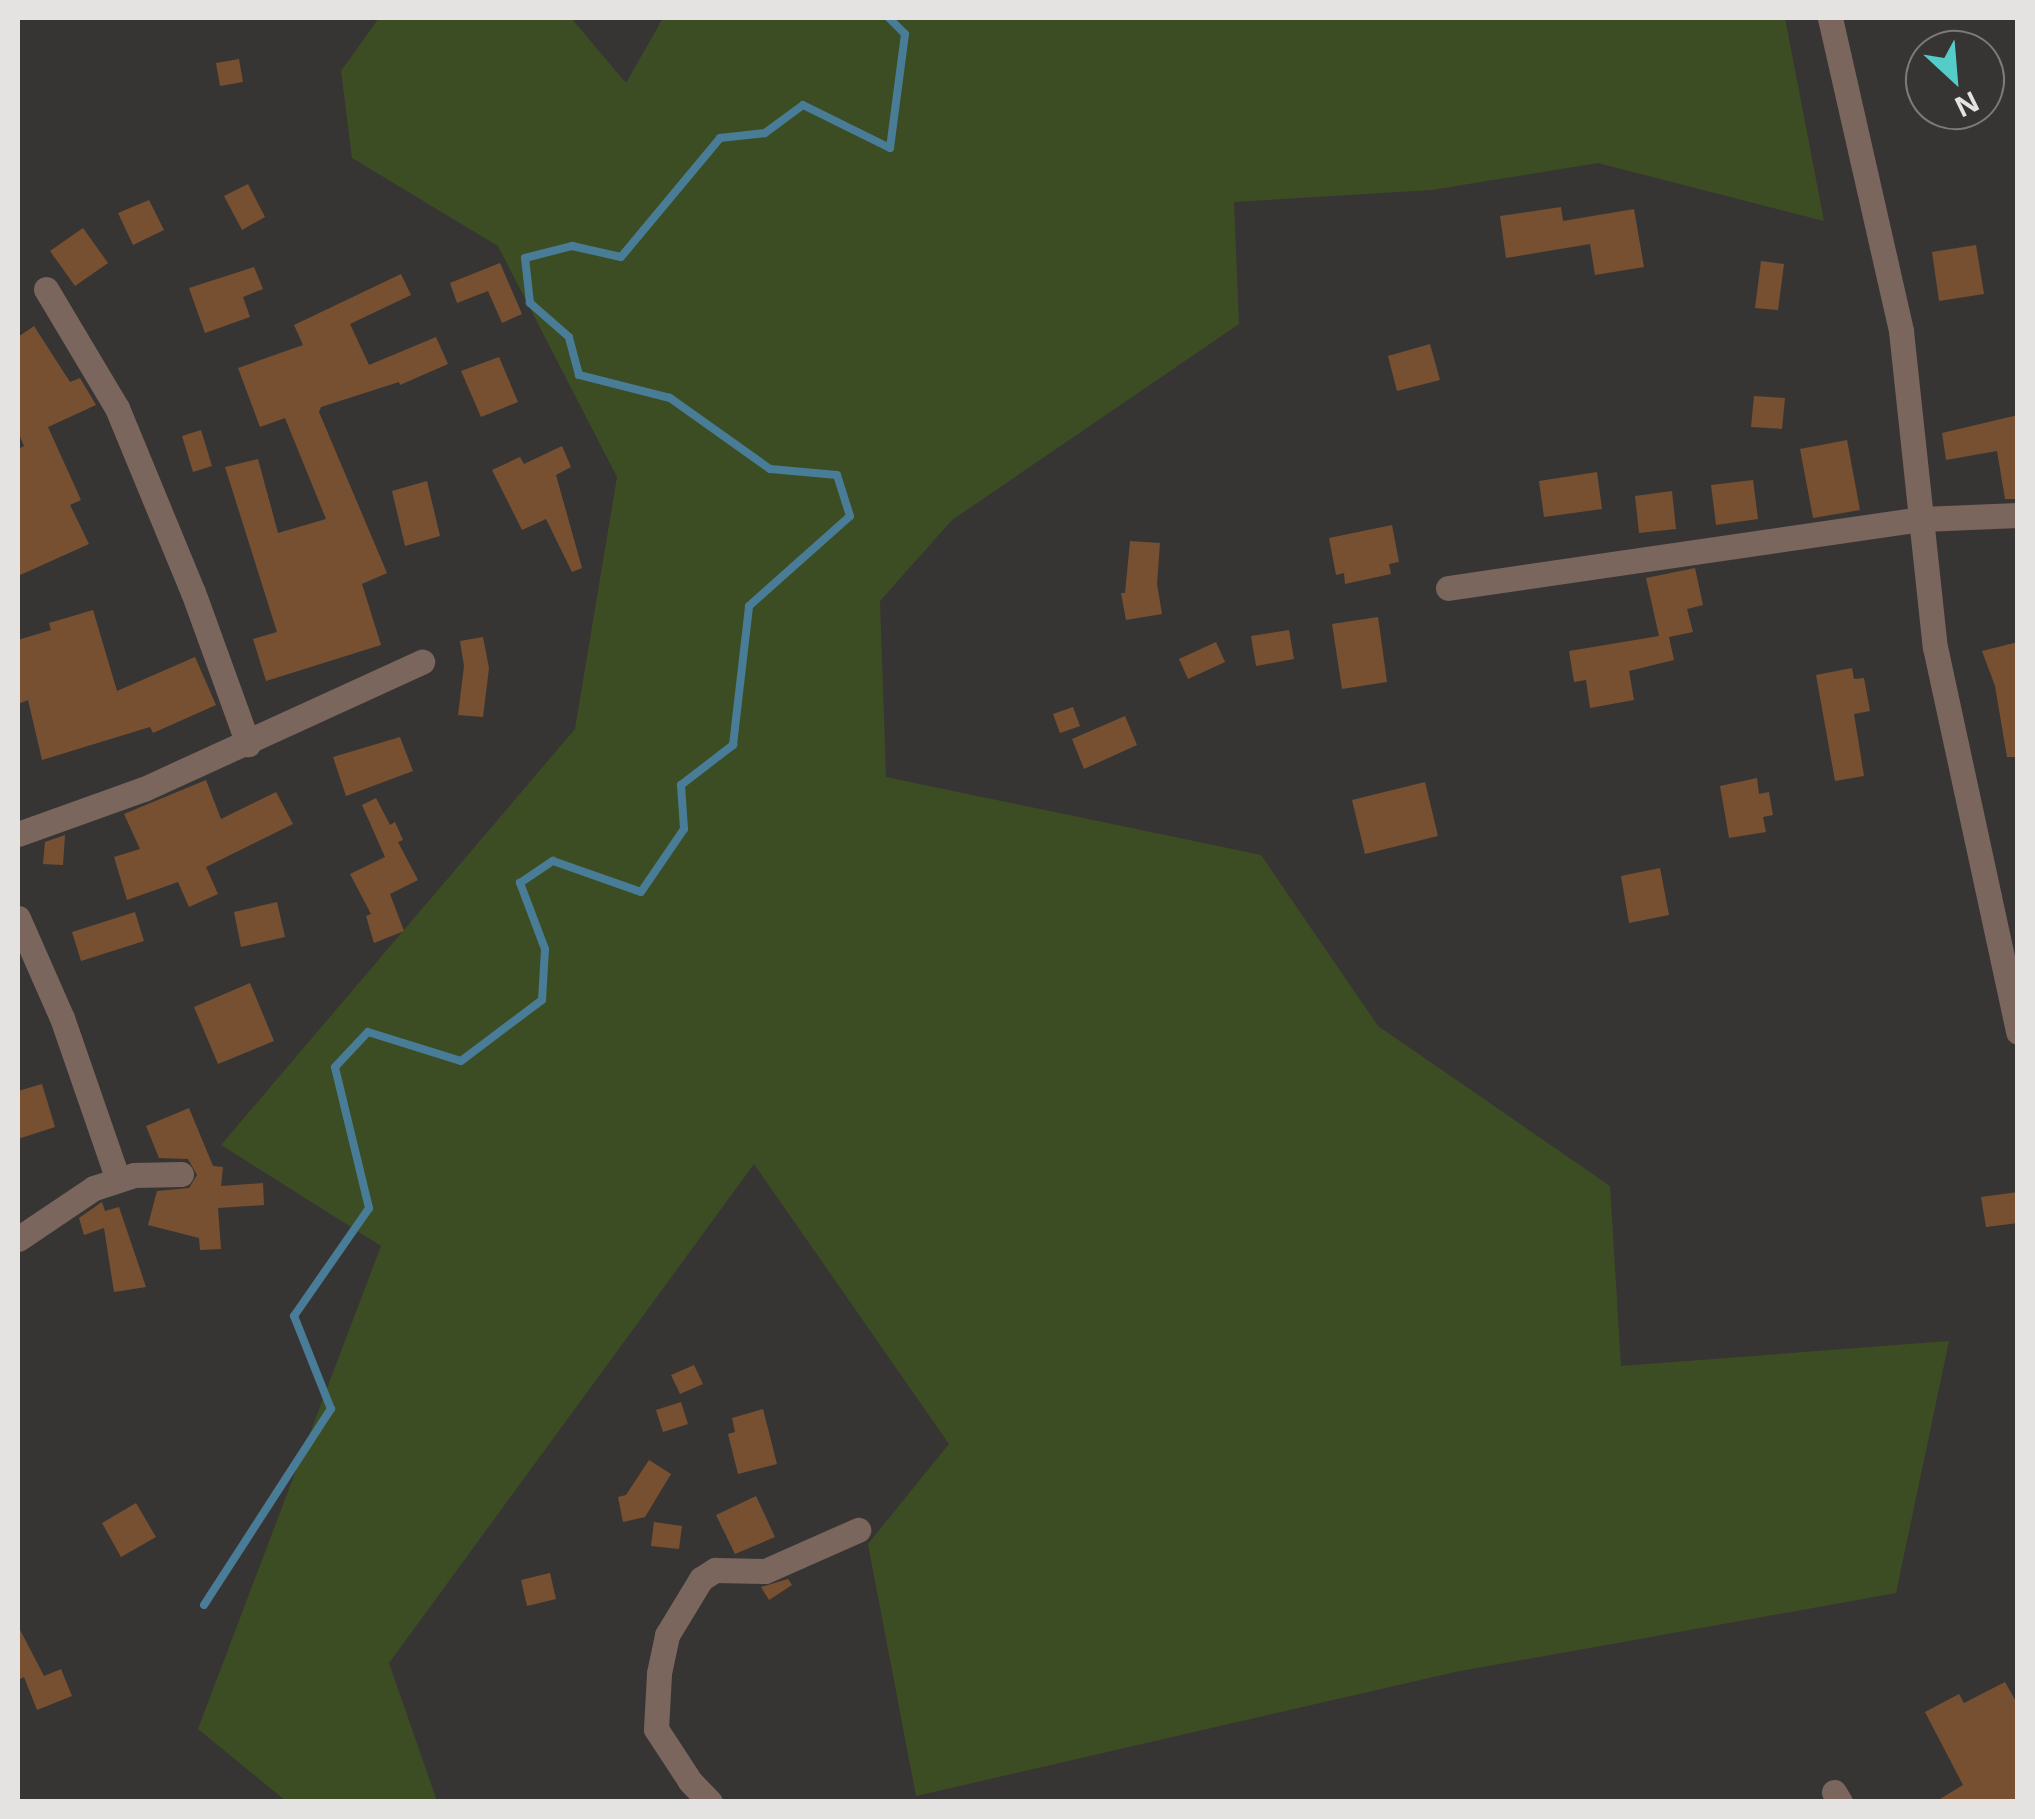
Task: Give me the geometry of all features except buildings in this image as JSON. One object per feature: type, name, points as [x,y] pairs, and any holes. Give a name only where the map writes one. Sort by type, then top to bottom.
[{"type":"street","points":[[1830,18],[1901,332],[1935,646],[2008,922],[2018,1032]]},
{"type":"street","points":[[46,289],[116,408],[194,592],[248,744]]},
{"type":"street","points":[[1448,588],[1922,519],[2018,515]]},
{"type":"street","points":[[18,834],[144,789],[422,662]]},
{"type":"street","points":[[18,918],[62,1018],[118,1180]]},
{"type":"street","points":[[18,1239],[94,1188],[134,1175],[180,1174]]},
{"type":"street","points":[[710,1802],[690,1781],[656,1729],[659,1673],[667,1635],[701,1579],[715,1570],[765,1571],[858,1530]]},
{"type":"green space","points":[[379,18],[571,18],[626,83],[663,18],[1785,18],[1824,221],[1598,163],[1431,190],[1234,202],[1239,324],[952,520],[880,601],[886,777],[1261,855],[1378,1026],[1610,1186],[1621,1366],[1949,1341],[1896,1593],[1455,1672],[916,1796],[868,1544],[949,1444],[754,1164],[389,1663],[437,1801],[286,1801],[198,1729],[381,1246],[221,1145],[575,729],[617,477],[498,246],[352,158],[341,71]]},
{"type":"waterway","points":[[204,1605],[331,1409],[294,1316],[369,1208],[335,1067],[368,1032],[461,1061],[542,1000],[545,949],[520,883],[553,861],[641,892],[684,829],[681,785],[733,745],[749,606],[850,516],[837,475],[770,469],[670,398],[579,375],[569,337],[530,303],[525,258],[572,246],[621,257],[720,138],[765,133],[803,105],[890,148],[905,34],[889,18]]}]
